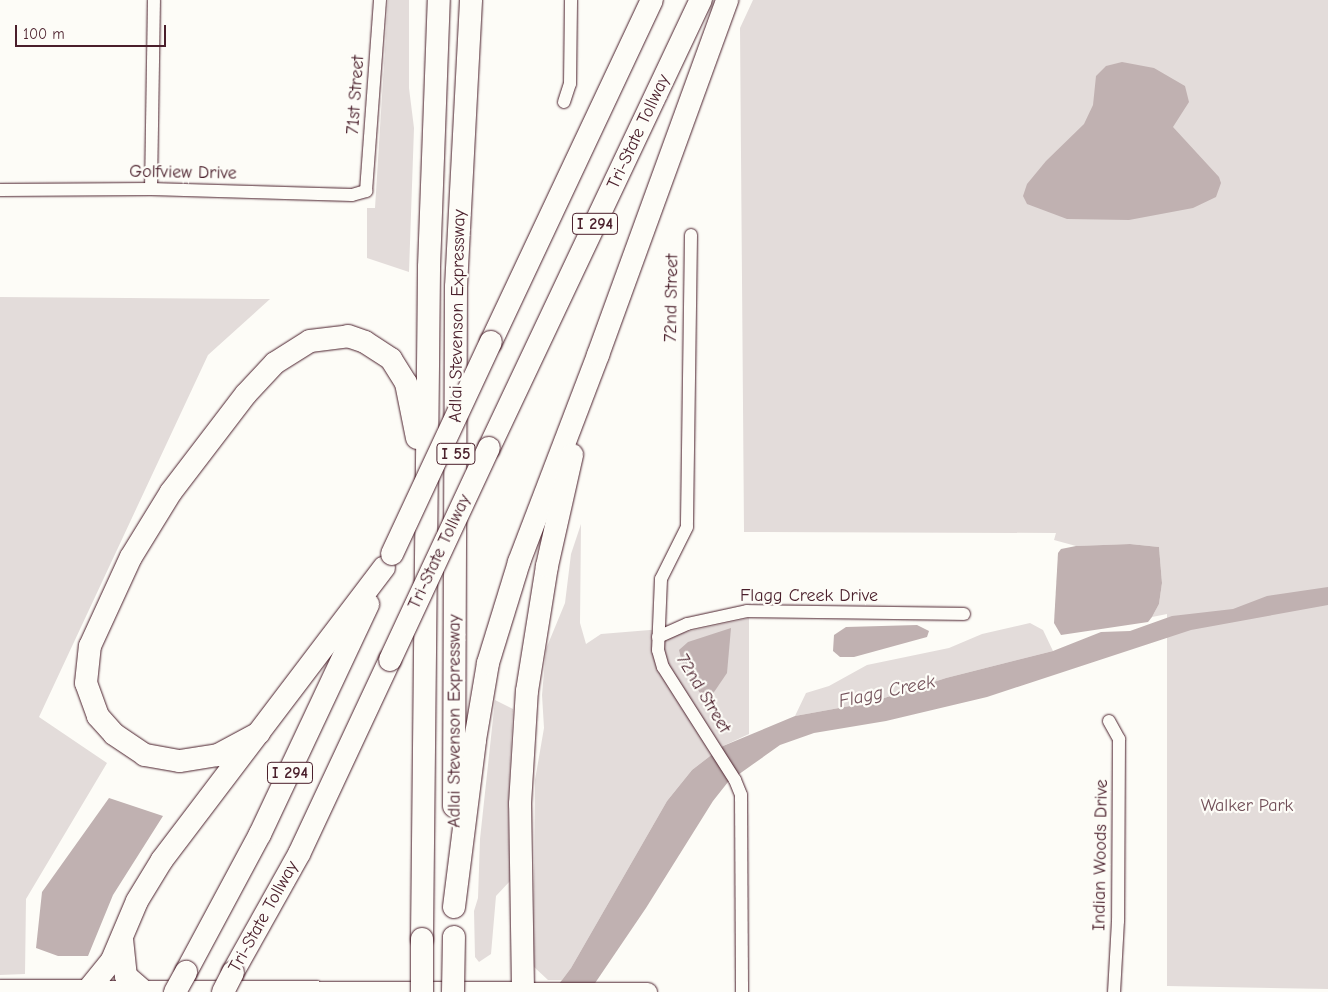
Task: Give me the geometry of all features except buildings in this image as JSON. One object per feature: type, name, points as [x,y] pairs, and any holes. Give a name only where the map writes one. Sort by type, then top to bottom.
[{"type":"highway","name":"Adlai Stevenson Expressway","points":[[422,992],[429,267],[439,0]]},
{"type":"highway","name":"Adlai Stevenson Expressway","points":[[454,992],[456,287],[471,0]]},
{"type":"highway","name":"I 294","points":[[175,992],[264,825],[321,709],[388,561],[652,0]]},
{"type":"highway","name":"Tri-State Tollway","points":[[223,992],[299,854],[701,0]]},
{"type":"highway","points":[[454,907],[475,740],[488,663],[519,562],[598,355],[726,0]]},
{"type":"highway","points":[[259,733],[218,755],[179,761],[145,755],[114,734],[98,716],[89,698],[86,668],[99,622],[157,513],[220,425],[285,354],[310,341],[337,336],[365,342],[391,359],[406,383],[415,418],[426,541]]},
{"type":"highway","points":[[533,990],[520,804],[527,690],[547,566],[598,355]]},
{"type":"highway","points":[[88,990],[112,960],[137,901],[162,860],[388,561]]},
{"type":"highway","points":[[122,938],[126,976],[142,990]]},
{"type":"street","points":[[151,189],[154,0]]},
{"type":"street","name":"71st Street","points":[[366,191],[380,0]]},
{"type":"street","points":[[564,102],[570,84],[571,0]]},
{"type":"street","name":"Golfview Drive","points":[[0,190],[151,189],[352,194],[366,191]]},
{"type":"street","name":"72nd Street","points":[[691,235],[687,527],[661,579],[658,637],[663,667],[735,780],[741,794],[742,992]]},
{"type":"street","name":"Flagg Creek Drive","points":[[658,637],[687,624],[747,611],[964,614]]},
{"type":"street","name":"Indian Woods Drive","points":[[1109,721],[1119,739],[1118,921],[1114,992]]},
{"type":"street","points":[[0,989],[648,992]]},
{"type":"green space","points":[[388,0],[409,0],[409,88],[414,128],[409,272],[367,258],[367,208],[375,208]]},
{"type":"green space","name":"Walker Park","points":[[753,0],[1328,0],[1328,989],[1167,986],[1167,614],[1152,617],[1159,604],[1162,583],[1159,547],[1130,544],[1076,546],[1054,540],[1056,533],[744,532],[740,28]]},
{"type":"green space","points":[[0,297],[270,299],[208,355],[39,717],[107,763],[26,899],[25,974],[0,975]]},
{"type":"green space","points":[[581,524],[580,623],[586,644],[601,634],[650,630],[681,633],[749,618],[749,734],[723,746],[692,770],[667,801],[571,968],[562,980],[548,980],[533,966],[535,780],[544,728],[542,695],[546,649],[565,603],[571,554]]},
{"type":"green space","points":[[1030,623],[1043,630],[1053,651],[946,678],[872,702],[795,716],[806,693],[829,686],[867,665],[949,648],[982,634]]},
{"type":"green space","points":[[495,700],[513,709],[508,811],[510,881],[496,896],[491,954],[479,962],[475,957],[474,911],[478,898],[480,839]]},
{"type":"shaded area","points":[[1122,62],[1154,68],[1185,86],[1189,102],[1173,127],[1219,177],[1221,183],[1216,197],[1193,208],[1129,220],[1067,219],[1027,204],[1023,196],[1027,184],[1046,161],[1084,124],[1093,105],[1096,76],[1106,66]]},
{"type":"shaded area","points":[[1130,544],[1159,547],[1162,583],[1159,604],[1152,617],[1148,622],[1061,635],[1054,623],[1058,553],[1061,549],[1076,546]]},
{"type":"shaded area","points":[[1328,587],[1328,605],[1191,630],[987,697],[886,721],[814,733],[780,745],[728,782],[713,801],[646,908],[589,992],[553,992],[571,968],[667,801],[692,770],[723,746],[795,716],[872,702],[946,678],[1053,651],[1101,632],[1130,631],[1172,616],[1233,609],[1267,596]]},
{"type":"shaded area","points":[[917,625],[929,631],[927,637],[854,657],[840,657],[833,651],[834,635],[846,627]]},
{"type":"shaded area","points":[[731,628],[727,673],[710,698],[704,699],[684,669],[679,650],[688,642]]},
{"type":"shaded area","points":[[109,798],[163,816],[113,895],[88,956],[58,956],[36,948],[42,892]]},
{"type":"water label","name":"Flagg Creek","points":[[887,692]]}]
